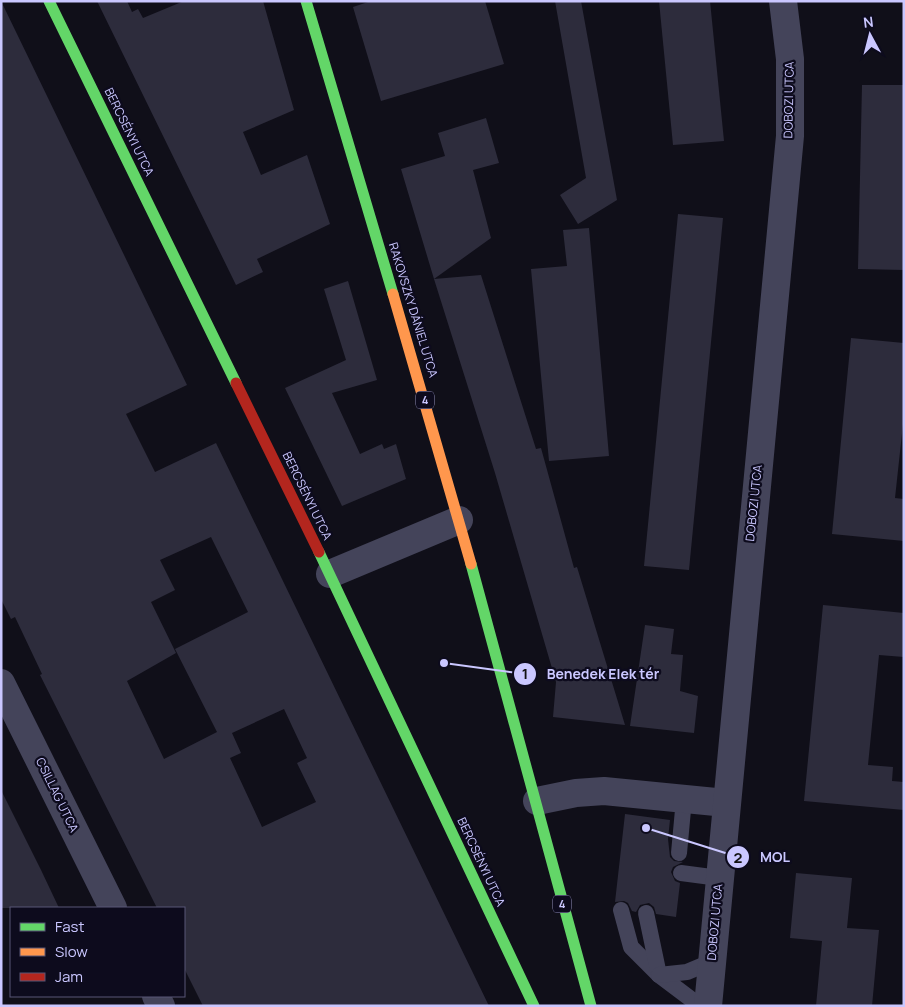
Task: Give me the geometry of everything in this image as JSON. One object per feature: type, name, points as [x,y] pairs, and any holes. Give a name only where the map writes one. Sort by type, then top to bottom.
[{"type":"street","name":"BERCSÉNYI UTCA","points":[[50,1],[330,574],[534,1006]]},
{"type":"street","name":"RAKOVSZKY DÁNIEL UTCA","points":[[306,1],[459,520],[537,801]]},
{"type":"street","name":"DOBOZI UTCA","points":[[708,1006],[790,127],[790,59],[782,1]]},
{"type":"street","points":[[330,574],[459,520]]},
{"type":"street","name":"CSILLAG UTCA","points":[[1,683],[113,907]]},
{"type":"street","points":[[537,801],[576,793],[604,790],[726,803]]},
{"type":"street","name":"4","points":[[537,801],[590,1006]]},
{"type":"lane","points":[[679,853],[684,799]]},
{"type":"lane","points":[[681,873],[719,878]]},
{"type":"lane","points":[[621,910],[631,947],[659,975],[700,1006]]},
{"type":"lane","points":[[646,913],[659,975]]},
{"type":"lane","points":[[659,975],[687,972],[711,962]]},
{"type":"building","points":[[1,1],[187,385],[126,414],[155,472],[216,443],[489,1006],[203,1006],[185,970],[185,907],[156,907],[40,675],[42,674],[15,617],[11,619],[1,599]],"holes":[[[211,537],[248,612],[175,649],[217,732],[164,759],[127,681],[176,653],[151,602],[175,590],[160,560]],[[284,709],[307,758],[297,763],[316,802],[262,827],[230,758],[241,753],[232,733]]]},
{"type":"building","points":[[97,1],[127,1],[132,12],[138,9],[143,18],[184,1],[263,1],[294,110],[243,132],[261,175],[307,155],[330,224],[257,259],[263,272],[236,285]]},
{"type":"building","points":[[371,1],[485,1],[504,64],[381,101],[353,7]]},
{"type":"building","points":[[555,1],[581,1],[617,200],[578,224],[560,195],[586,178]]},
{"type":"building","points":[[659,1],[710,1],[724,141],[673,145]]},
{"type":"building","points":[[862,85],[904,85],[904,270],[858,269]]},
{"type":"building","points":[[486,118],[499,163],[473,170],[491,238],[434,279],[401,169],[445,156],[438,133]]},
{"type":"building","points":[[678,214],[723,218],[689,570],[644,566]]},
{"type":"building","points":[[589,228],[609,456],[549,461],[531,269],[567,266],[563,230]]},
{"type":"building","points":[[481,275],[536,449],[541,448],[574,568],[577,567],[625,725],[553,717],[556,682],[495,473],[434,279]]},
{"type":"building","points":[[348,281],[377,380],[332,393],[360,454],[382,444],[384,449],[396,444],[406,479],[342,506],[285,388],[346,360],[324,289]]},
{"type":"building","points":[[851,338],[904,343],[904,415],[895,498],[904,499],[904,541],[832,534]]},
{"type":"building","points":[[823,605],[904,613],[904,657],[879,655],[868,765],[893,767],[892,781],[904,782],[904,810],[804,801]]},
{"type":"building","points":[[645,625],[674,629],[671,654],[683,655],[680,691],[698,696],[694,733],[630,726]]},
{"type":"building","points":[[1,790],[59,907],[1,908]]},
{"type":"building","points":[[625,814],[670,820],[668,839],[670,857],[674,861],[683,862],[673,867],[671,872],[675,881],[680,883],[676,917],[656,914],[654,907],[649,903],[640,905],[636,912],[632,911],[628,903],[624,901],[615,902]]},
{"type":"building","points":[[796,873],[852,878],[847,928],[879,930],[872,1006],[816,1006],[822,941],[790,938]]},
{"type":"traffic: fast","points":[[49,1],[236,383]]},
{"type":"traffic: fast","points":[[306,1],[393,294]]},
{"type":"traffic: fast","points":[[319,552],[534,1006]]},
{"type":"traffic: fast","points":[[471,564],[591,1006]]},
{"type":"traffic: slow","points":[[393,294],[471,564]]},
{"type":"traffic: jam","points":[[236,383],[319,552]]},
{"type":"place","name":"Benedek Elek tér","points":[[444,663]]},
{"type":"place","name":"MOL","points":[[646,828]]}]
